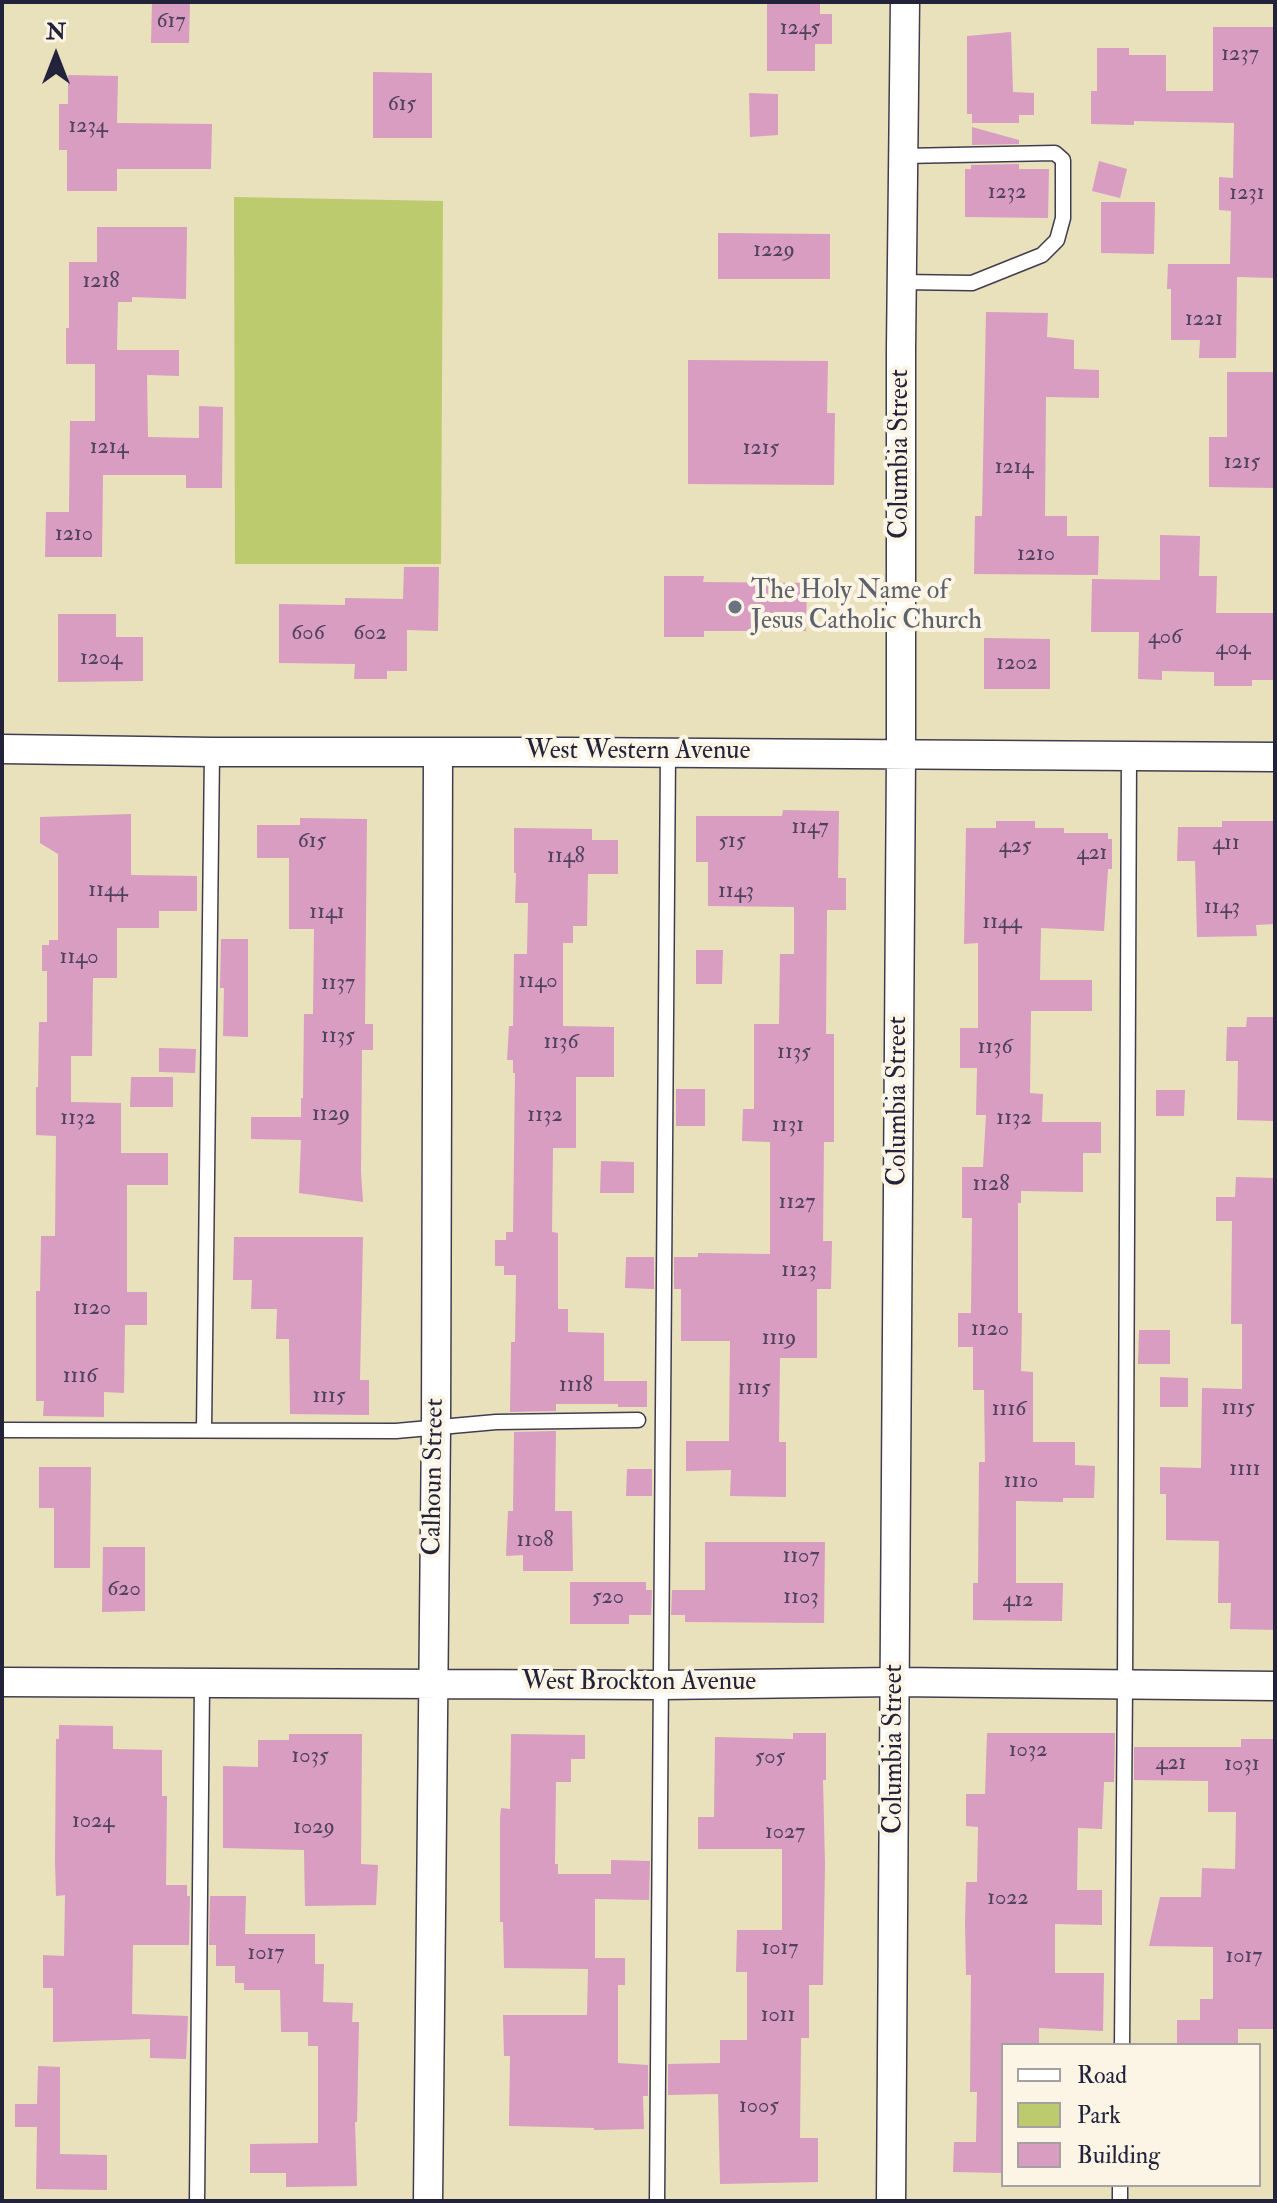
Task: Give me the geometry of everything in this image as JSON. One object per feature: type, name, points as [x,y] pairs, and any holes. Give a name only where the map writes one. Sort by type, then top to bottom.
[{"type":"street","name":"Columbia Street","points":[[891,2201],[905,2]]},
{"type":"street","name":"West Western Avenue","points":[[2,749],[1275,757]]},
{"type":"street","name":"Calhoun Street","points":[[428,2201],[436,1427],[438,753]]},
{"type":"street","name":"West Brockton Avenue","points":[[2,1682],[662,1685],[895,1682],[1275,1686]]},
{"type":"lane","points":[[902,282],[972,283],[1028,261],[1042,255],[1057,240],[1063,218],[1063,160],[1055,153],[903,156]]},
{"type":"lane","points":[[204,1430],[212,752]]},
{"type":"lane","points":[[657,2201],[668,752]]},
{"type":"lane","points":[[1122,2043],[1129,756]]},
{"type":"lane","points":[[2,1430],[396,1431],[496,1422],[638,1420]]},
{"type":"lane","points":[[197,2201],[202,1684]]},
{"type":"green space","points":[[234,197],[443,201],[441,564],[235,564]]},
{"type":"building","points":[[152,2],[190,2],[189,43],[151,43]]},
{"type":"building","points":[[767,2],[820,2],[820,14],[832,14],[832,44],[815,44],[815,71],[767,71]]},
{"type":"building","points":[[1213,27],[1275,27],[1275,278],[1237,277],[1236,358],[1199,358],[1200,340],[1171,340],[1171,289],[1167,289],[1168,264],[1230,264],[1231,211],[1219,210],[1219,177],[1233,178],[1234,123],[1134,121],[1134,125],[1091,124],[1091,91],[1097,91],[1097,48],[1129,48],[1129,55],[1166,55],[1166,91],[1213,91]]},
{"type":"building","points":[[1011,32],[1013,92],[1034,93],[1034,115],[1019,115],[1019,123],[972,123],[972,114],[967,114],[967,36]]},
{"type":"building","points":[[373,72],[432,73],[432,138],[373,138]]},
{"type":"building","points":[[68,75],[118,76],[117,123],[212,124],[211,169],[117,169],[117,191],[67,191],[67,150],[59,150],[59,104],[68,104]]},
{"type":"building","points":[[749,93],[778,94],[778,135],[750,137]]},
{"type":"building","points":[[972,127],[1019,140],[1019,144],[972,145]]},
{"type":"building","points":[[1099,161],[1127,169],[1120,198],[1092,191]]},
{"type":"building","points":[[1019,164],[1019,169],[1049,169],[1048,218],[965,217],[965,169],[971,169],[971,165]]},
{"type":"building","points":[[1101,202],[1155,202],[1154,254],[1101,253]]},
{"type":"building","points":[[97,227],[187,227],[186,299],[132,297],[132,302],[118,302],[117,350],[179,350],[179,376],[147,375],[148,437],[199,438],[199,406],[223,407],[222,488],[186,488],[186,475],[103,475],[102,557],[45,557],[46,512],[69,512],[70,421],[95,421],[95,364],[66,364],[66,328],[69,328],[69,262],[97,262]]},
{"type":"building","points":[[718,233],[830,234],[830,279],[718,279]]},
{"type":"building","points":[[986,312],[1048,313],[1047,337],[1074,340],[1074,369],[1099,370],[1099,398],[1046,397],[1045,516],[1067,516],[1067,536],[1099,536],[1098,575],[974,574],[975,516],[982,516]]},
{"type":"building","points":[[688,360],[828,361],[827,413],[835,413],[834,485],[688,484]]},
{"type":"building","points":[[1227,372],[1275,372],[1275,488],[1209,487],[1209,437],[1227,437]]},
{"type":"building","points":[[1160,535],[1200,536],[1199,576],[1217,576],[1216,613],[1275,613],[1275,680],[1252,680],[1252,686],[1214,686],[1214,672],[1162,671],[1162,680],[1138,679],[1139,632],[1091,632],[1092,579],[1160,580]]},
{"type":"building","points":[[404,567],[439,567],[438,631],[407,630],[407,671],[387,671],[387,679],[354,679],[355,664],[279,663],[279,604],[345,605],[345,598],[403,599]]},
{"type":"building","name":"The Holy Name of Jesus Catholic Church","points":[[664,576],[704,576],[703,582],[807,583],[806,631],[704,631],[704,637],[664,637]]},
{"type":"building","points":[[58,614],[116,614],[116,637],[143,637],[143,681],[58,682]]},
{"type":"building","points":[[984,638],[1050,639],[1050,689],[984,689]]},
{"type":"building","points":[[783,810],[839,811],[838,878],[846,878],[846,910],[827,910],[826,1034],[834,1034],[834,1142],[824,1142],[823,1241],[832,1241],[831,1289],[817,1289],[817,1358],[780,1358],[779,1442],[786,1442],[786,1497],[730,1496],[731,1470],[686,1471],[686,1441],[729,1441],[730,1341],[681,1341],[681,1289],[674,1289],[674,1257],[698,1257],[698,1253],[770,1254],[770,1142],[742,1141],[743,1109],[754,1109],[754,1024],[779,1024],[780,954],[794,954],[794,907],[708,906],[708,862],[696,862],[696,816],[782,816]]},
{"type":"building","points":[[131,814],[131,875],[197,876],[197,911],[159,911],[159,928],[117,928],[117,978],[93,978],[92,1056],[71,1056],[71,1102],[121,1103],[121,1153],[168,1153],[168,1185],[127,1185],[127,1292],[147,1292],[147,1325],[125,1325],[124,1393],[104,1392],[104,1417],[43,1416],[44,1401],[36,1401],[36,1291],[40,1291],[41,1236],[55,1236],[56,1136],[36,1135],[36,1087],[39,1022],[47,1022],[47,971],[42,971],[42,945],[49,945],[49,940],[58,940],[58,854],[40,843],[40,817]]},
{"type":"building","points":[[300,818],[367,819],[365,1024],[373,1024],[373,1050],[362,1050],[363,1202],[299,1193],[301,1140],[251,1139],[251,1117],[301,1117],[304,1014],[313,1014],[314,929],[289,929],[289,858],[257,858],[257,825],[300,825]]},
{"type":"building","points":[[996,821],[1035,821],[1035,828],[1064,828],[1064,833],[1108,833],[1108,839],[1112,839],[1112,869],[1108,869],[1104,931],[1041,928],[1040,980],[1092,980],[1092,1011],[1031,1011],[1030,1093],[1043,1094],[1042,1122],[1101,1122],[1101,1153],[1083,1153],[1083,1192],[1021,1191],[1021,1203],[1018,1203],[1021,1371],[1033,1372],[1033,1442],[1075,1442],[1075,1465],[1095,1466],[1094,1498],[1063,1498],[1063,1502],[1016,1501],[1016,1583],[1063,1583],[1062,1621],[973,1620],[973,1583],[978,1583],[979,1462],[985,1462],[984,1390],[973,1390],[973,1347],[958,1347],[958,1313],[971,1313],[972,1218],[962,1218],[962,1167],[983,1167],[986,1115],[976,1115],[977,1068],[960,1068],[960,1028],[978,1028],[978,943],[964,944],[966,828],[996,828]]},
{"type":"building","points":[[1222,821],[1275,821],[1275,924],[1256,925],[1257,936],[1197,937],[1195,861],[1177,861],[1178,827],[1222,827]]},
{"type":"building","points":[[514,828],[592,829],[592,840],[618,840],[618,874],[588,874],[587,926],[573,926],[573,943],[563,943],[563,1026],[614,1027],[614,1077],[576,1077],[576,1148],[553,1148],[552,1232],[558,1233],[558,1309],[568,1309],[568,1332],[604,1333],[604,1381],[647,1381],[647,1407],[556,1404],[556,1411],[510,1412],[516,1275],[504,1275],[504,1266],[495,1266],[495,1240],[506,1240],[506,1232],[513,1232],[515,1073],[513,1060],[507,1060],[509,1026],[513,1026],[514,954],[527,954],[528,903],[515,903]]},
{"type":"building","points":[[221,939],[248,939],[248,1037],[223,1036]]},
{"type":"building","points":[[696,950],[723,950],[722,984],[696,984]]},
{"type":"building","points":[[1247,1017],[1275,1017],[1275,1121],[1237,1120],[1238,1061],[1226,1061],[1227,1027],[1246,1027]]},
{"type":"building","points":[[159,1048],[196,1049],[195,1073],[159,1072]]},
{"type":"building","points":[[131,1077],[173,1077],[173,1107],[130,1107]]},
{"type":"building","points":[[676,1089],[705,1089],[705,1126],[676,1126]]},
{"type":"building","points":[[1156,1090],[1185,1090],[1184,1116],[1156,1116]]},
{"type":"building","points":[[601,1161],[634,1162],[634,1193],[600,1193]]},
{"type":"building","points":[[1236,1177],[1275,1178],[1275,1630],[1230,1629],[1231,1603],[1218,1603],[1219,1541],[1166,1540],[1166,1494],[1160,1494],[1160,1467],[1201,1468],[1202,1388],[1242,1389],[1242,1324],[1231,1324],[1232,1221],[1216,1221],[1216,1197],[1235,1197]]},
{"type":"building","points":[[234,1237],[363,1237],[360,1380],[369,1380],[369,1415],[290,1414],[289,1339],[276,1339],[277,1309],[251,1309],[252,1280],[233,1280]]},
{"type":"building","points":[[626,1257],[654,1257],[654,1289],[625,1288]]},
{"type":"building","points":[[1139,1330],[1170,1330],[1170,1364],[1138,1364]]},
{"type":"building","points":[[1160,1377],[1188,1378],[1188,1407],[1160,1407]]},
{"type":"building","points":[[556,1431],[555,1511],[572,1511],[573,1571],[523,1571],[523,1555],[506,1556],[508,1511],[513,1511],[514,1432]]},
{"type":"building","points":[[39,1467],[91,1467],[90,1568],[54,1568],[54,1508],[39,1508]]},
{"type":"building","points":[[627,1469],[652,1469],[652,1496],[626,1496]]},
{"type":"building","points":[[705,1542],[825,1542],[824,1623],[685,1622],[685,1615],[671,1615],[672,1590],[705,1590]]},
{"type":"building","points":[[103,1547],[145,1547],[145,1611],[102,1612]]},
{"type":"building","points":[[570,1582],[646,1582],[646,1590],[652,1590],[651,1615],[629,1615],[629,1624],[570,1624]]},
{"type":"building","points":[[59,1725],[113,1726],[113,1749],[162,1750],[162,1796],[167,1796],[166,1885],[187,1885],[187,1896],[190,1896],[189,1945],[133,1945],[132,2014],[188,2016],[186,2059],[150,2058],[150,2039],[53,2042],[53,1988],[43,1988],[43,1955],[64,1956],[65,1895],[56,1896],[55,1861],[56,1739],[59,1739]]},
{"type":"building","points":[[793,1733],[826,1733],[826,1780],[823,1780],[823,1985],[809,1985],[809,2038],[801,2038],[800,2138],[818,2138],[818,2182],[720,2184],[718,2094],[668,2095],[668,2064],[720,2063],[720,2040],[747,2040],[747,1972],[736,1972],[737,1930],[782,1930],[782,1849],[698,1849],[698,1817],[714,1817],[715,1737],[793,1739]]},
{"type":"building","points":[[987,1733],[1115,1733],[1114,1782],[1104,1782],[1102,1829],[1078,1828],[1077,1890],[1102,1890],[1102,1925],[1055,1924],[1055,1973],[1104,1973],[1103,2031],[1039,2028],[1039,2043],[1001,2043],[1001,2173],[953,2172],[954,2142],[976,2142],[977,2092],[970,2092],[971,1975],[966,1975],[965,1923],[966,1882],[977,1882],[978,1827],[966,1826],[966,1794],[985,1794]]},
{"type":"building","points":[[289,1734],[362,1734],[361,1864],[378,1865],[376,1905],[305,1906],[304,1850],[223,1848],[223,1766],[258,1767],[258,1740],[289,1740]]},
{"type":"building","points":[[511,1734],[585,1735],[585,1759],[571,1759],[571,1782],[556,1782],[555,1864],[558,1864],[558,1874],[611,1874],[611,1860],[650,1861],[649,1900],[595,1899],[595,1958],[625,1958],[625,1985],[618,1985],[618,2063],[648,2065],[648,2096],[643,2096],[644,2129],[509,2126],[510,2056],[504,2056],[503,2015],[587,2015],[588,1969],[504,1968],[503,1922],[500,1922],[500,1818],[501,1808],[510,1809]]},
{"type":"building","points":[[1241,1739],[1275,1739],[1275,2029],[1238,2029],[1238,2043],[1177,2043],[1177,2020],[1200,2020],[1200,1999],[1213,1999],[1213,1947],[1149,1946],[1160,1897],[1201,1897],[1202,1868],[1235,1869],[1236,1812],[1208,1812],[1208,1781],[1134,1780],[1134,1747],[1241,1747]]},
{"type":"building","points":[[210,1896],[246,1896],[245,1934],[315,1934],[315,1964],[324,1964],[323,2002],[353,2003],[352,2022],[359,2022],[355,2122],[357,2186],[286,2187],[286,2173],[250,2173],[250,2144],[318,2143],[318,2046],[308,2046],[308,2032],[281,2032],[280,1990],[244,1990],[244,1983],[235,1983],[235,1966],[216,1966],[216,1945],[209,1945]]},
{"type":"building","points":[[38,2066],[60,2067],[60,2154],[107,2155],[107,2190],[36,2189],[37,2127],[15,2127],[15,2104],[37,2104]]},
{"type":"place","name":"The Holy Name of Jesus Catholic Church","points":[[735,607]]}]
